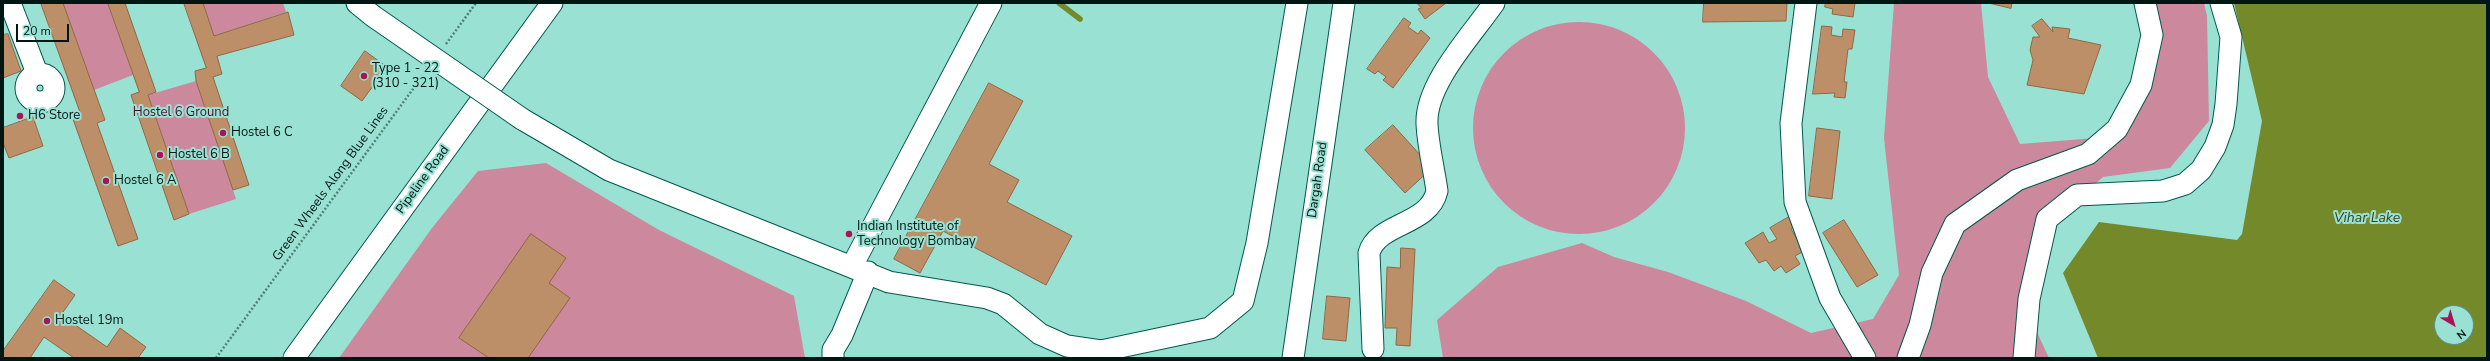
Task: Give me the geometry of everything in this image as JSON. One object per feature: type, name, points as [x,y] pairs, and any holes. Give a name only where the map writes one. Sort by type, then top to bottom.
[{"type":"street","points":[[10,3],[37,73]]},
{"type":"street","points":[[357,3],[373,16],[522,119],[610,170],[860,269],[889,282],[987,298],[1003,304],[1040,334],[1074,347],[1101,351],[1210,328],[1243,301],[1257,243],[1297,3]]},
{"type":"street","name":"Pipeline Road","points":[[294,358],[552,3]]},
{"type":"street","points":[[833,358],[833,350],[842,335],[860,269],[991,3]]},
{"type":"street","name":"Dargah Road","points":[[1293,358],[1344,3]]},
{"type":"street","points":[[1373,349],[1369,252],[1371,244],[1382,235],[1427,209],[1435,200],[1437,191],[1427,124],[1430,101],[1442,76],[1494,3]]},
{"type":"street","points":[[1806,3],[1791,123],[1795,202],[1830,298],[1865,358]]},
{"type":"street","points":[[1908,358],[1920,325],[1932,273],[1956,224],[2017,180],[2088,154],[2117,129],[2141,85],[2152,35],[2145,3]]},
{"type":"street","points":[[2024,358],[2029,298],[2047,220],[2077,195],[2163,191],[2185,184],[2201,170],[2215,147],[2223,125],[2231,37],[2221,3]]},
{"type":"path","points":[[442,50],[476,3]]},
{"type":"path","name":"Green Wheels Along Blue Lines","points":[[216,358],[429,68]]},
{"type":"green space","name":"Hostel 6 Ground","points":[[63,3],[108,3],[133,75],[94,90]]},
{"type":"green space","points":[[203,3],[283,3],[286,12],[214,36]]},
{"type":"green space","points":[[1894,3],[1981,3],[1988,77],[2020,144],[2121,136],[2148,49],[2133,3],[2204,3],[2207,16],[2209,121],[2170,168],[2103,177],[2047,226],[2019,294],[2049,358],[1443,358],[1437,320],[1498,267],[1582,243],[1614,257],[1668,272],[1746,301],[1811,333],[1873,319],[1899,275],[1884,138]]},
{"type":"green space","points":[[1569,22],[1589,22],[1610,26],[1629,34],[1654,53],[1667,69],[1677,87],[1683,107],[1685,128],[1683,149],[1677,169],[1667,187],[1654,203],[1629,222],[1610,230],[1589,234],[1569,234],[1548,230],[1529,222],[1512,210],[1497,195],[1485,178],[1477,159],[1473,138],[1473,118],[1477,97],[1485,78],[1497,61],[1512,46],[1529,34],[1548,26]]},
{"type":"green space","name":"Hostel 6 Ground","points":[[196,81],[236,199],[189,214],[148,95]]},
{"type":"green space","points":[[546,163],[659,230],[794,296],[805,358],[339,358],[432,228],[478,171]]},
{"type":"water","name":"Vihar Lake","points":[[2234,3],[2487,3],[2487,358],[2098,358],[2063,273],[2099,222],[2237,240],[2242,234],[2262,121]]},
{"type":"building","name":"Hostel 6 A","points":[[41,3],[63,3],[105,120],[97,123],[138,239],[118,246],[73,119],[81,116]]},
{"type":"building","name":"Hostel 6 B","points":[[108,3],[125,3],[156,92],[148,95],[189,214],[174,220],[131,95],[139,92]]},
{"type":"building","name":"Hostel 6 C","points":[[184,3],[203,3],[214,36],[288,12],[294,35],[217,56],[222,74],[213,77],[249,185],[233,190],[196,81],[195,71],[206,68]]},
{"type":"building","points":[[1417,3],[1446,3],[1425,19],[1418,9],[1421,8]]},
{"type":"building","points":[[1704,3],[1787,3],[1786,21],[1703,22]]},
{"type":"building","points":[[1826,3],[1855,3],[1853,17],[1832,14],[1833,9],[1825,7]]},
{"type":"building","points":[[1989,3],[2012,3],[2011,8]]},
{"type":"building","points":[[1404,18],[1411,23],[1408,27],[1418,34],[1421,30],[1430,38],[1393,88],[1383,80],[1386,77],[1378,71],[1375,74],[1367,69]]},
{"type":"building","points":[[2042,19],[2053,32],[2052,27],[2070,29],[2068,38],[2101,45],[2084,94],[2027,85],[2033,60],[2030,50],[2033,37],[2040,37],[2032,26]]},
{"type":"building","points":[[1822,26],[1832,27],[1831,35],[1842,37],[1843,29],[1855,30],[1852,49],[1848,49],[1844,82],[1847,82],[1845,98],[1834,97],[1835,93],[1813,94]]},
{"type":"building","points":[[8,34],[21,71],[3,78],[3,35]]},
{"type":"building","name":"Type 1 - 22 (310 - 321)","points":[[365,51],[387,67],[362,101],[341,86]]},
{"type":"building","points":[[989,83],[1023,101],[989,164],[1019,180],[1007,202],[1072,236],[1046,285],[943,231],[920,273],[894,259]]},
{"type":"building","points":[[33,117],[43,146],[9,158],[3,143],[3,128]]},
{"type":"building","points":[[1393,125],[1432,168],[1405,193],[1365,150]]},
{"type":"building","points":[[1817,128],[1840,131],[1832,199],[1809,196]]},
{"type":"building","points":[[1789,217],[1795,226],[1791,229],[1804,251],[1795,256],[1800,264],[1786,273],[1781,266],[1774,271],[1766,260],[1759,263],[1745,243],[1763,232],[1769,243],[1777,239],[1770,228]]},
{"type":"building","points":[[1844,220],[1878,275],[1857,287],[1823,233]]},
{"type":"building","points":[[531,234],[566,258],[549,283],[570,298],[528,358],[489,358],[459,338]]},
{"type":"building","points":[[1401,248],[1415,249],[1410,346],[1396,345],[1397,328],[1385,328],[1387,267],[1400,268]]},
{"type":"building","name":"Hostel 19m","points":[[54,280],[75,295],[61,315],[107,347],[120,328],[146,347],[138,358],[74,358],[44,337],[30,358],[3,358],[3,351]]},
{"type":"building","points":[[1327,296],[1350,298],[1346,341],[1323,339]]},
{"type":"waterway","points":[[1059,3],[1080,19]]},
{"type":"place","name":"Type 1 - 22 (310 - 321)","points":[[364,76]]},
{"type":"place","name":"H6 Store","points":[[20,116]]},
{"type":"place","name":"Hostel 6 C","points":[[223,133]]},
{"type":"place","name":"Hostel 6 B","points":[[160,155]]},
{"type":"place","name":"Hostel 6 A","points":[[106,181]]},
{"type":"place","name":"Indian Institute of Technology Bombay","points":[[849,234]]},
{"type":"place","name":"Hostel 19m","points":[[47,321]]}]
